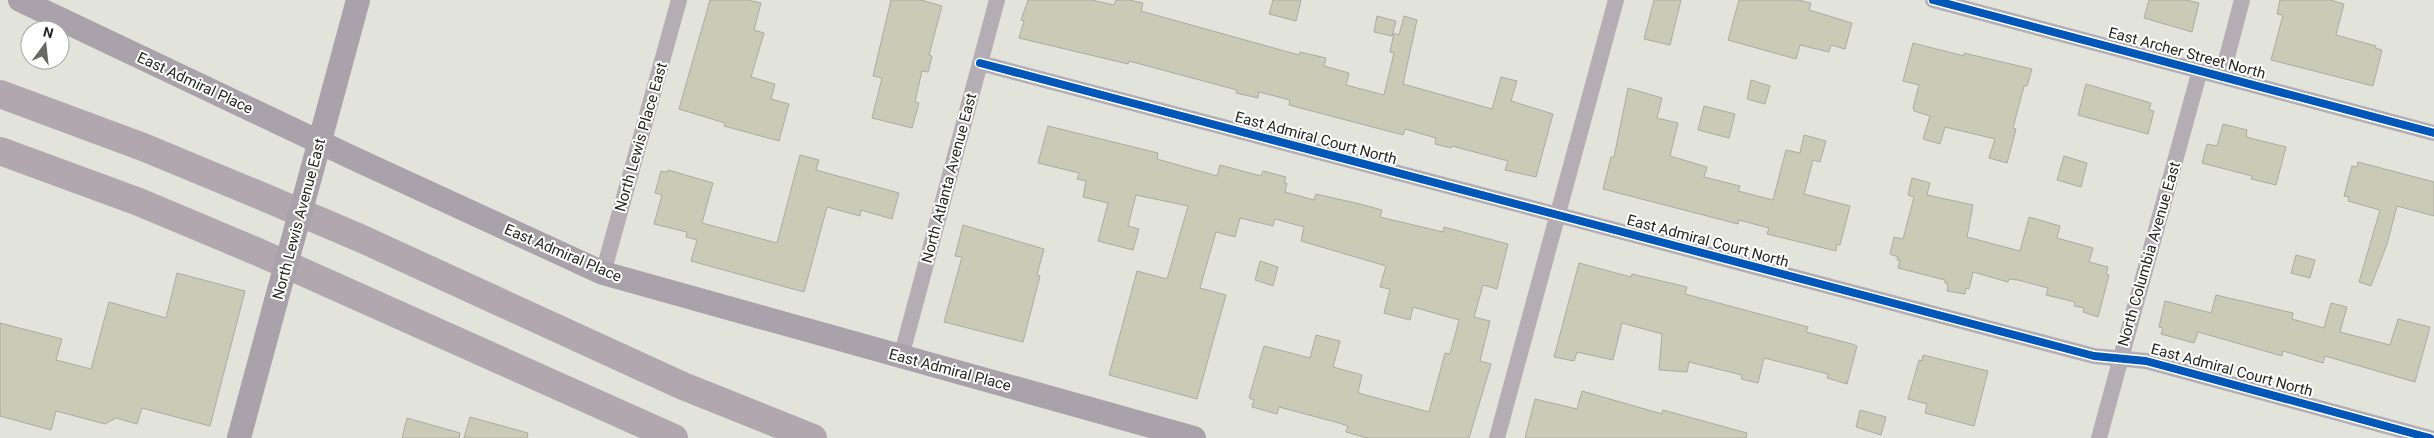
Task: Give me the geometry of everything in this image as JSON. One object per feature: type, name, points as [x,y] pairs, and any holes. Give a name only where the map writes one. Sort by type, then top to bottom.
[{"type":"highway","points":[[0,94],[143,147],[275,202],[360,238],[683,386],[813,438]]},
{"type":"highway","points":[[0,151],[139,202],[674,438]]},
{"type":"main road","name":"East Admiral Place","points":[[20,0],[603,273],[1194,438]]},
{"type":"main road","name":"North Lewis Avenue East","points":[[239,438],[358,0]]},
{"type":"street","name":"North Lewis Place East","points":[[603,273],[679,0]]},
{"type":"street","name":"North Atlanta Avenue East","points":[[901,357],[997,0]]},
{"type":"street","points":[[1497,438],[1616,0]]},
{"type":"street","name":"East Archer Street North","points":[[1933,0],[2434,133]]},
{"type":"street","points":[[2222,76],[2242,0]]},
{"type":"street","name":"East Admiral Court North","points":[[980,63],[2094,356],[2146,361],[2430,438]]},
{"type":"street","name":"North Columbia Avenue East","points":[[2098,438],[2200,70]]},
{"type":"building","points":[[710,0],[748,0],[761,3],[754,30],[764,33],[751,77],[775,84],[771,99],[789,104],[779,141],[724,126],[725,123],[679,109]]},
{"type":"building","points":[[891,0],[921,0],[942,6],[929,55],[932,56],[928,72],[922,71],[915,102],[919,103],[912,128],[872,118],[882,78],[873,76]]},
{"type":"building","points":[[1028,0],[1092,0],[1114,5],[1116,0],[1143,3],[1141,11],[1299,55],[1300,52],[1326,58],[1324,66],[1349,73],[1346,85],[1384,95],[1394,53],[1390,52],[1394,33],[1399,35],[1404,16],[1417,20],[1403,84],[1492,109],[1501,77],[1517,81],[1511,101],[1553,114],[1536,177],[1505,170],[1508,161],[1452,146],[1451,148],[1435,144],[1436,138],[1405,129],[1403,135],[1289,105],[1290,100],[1259,92],[1258,98],[1236,93],[1237,90],[1129,61],[1128,64],[1019,38],[1024,21],[1021,20]]},
{"type":"building","points":[[1273,0],[1301,0],[1296,21],[1269,14]]},
{"type":"building","points":[[1654,0],[1681,0],[1670,45],[1644,39]]},
{"type":"building","points":[[1739,0],[1798,0],[1811,3],[1809,10],[1852,23],[1845,49],[1831,45],[1829,52],[1800,45],[1796,59],[1728,40]]},
{"type":"building","points":[[2149,0],[2186,0],[2199,3],[2192,32],[2144,18]]},
{"type":"building","points":[[2280,0],[2330,0],[2344,4],[2336,35],[2376,46],[2375,48],[2382,50],[2373,86],[2271,60],[2283,15],[2277,14]]},
{"type":"building","points":[[1377,16],[1396,21],[1392,36],[1374,32]]},
{"type":"building","points":[[1913,43],[1964,56],[1964,53],[2032,69],[2027,86],[2024,86],[2013,128],[2016,129],[2007,163],[1989,158],[1995,139],[1945,127],[1940,144],[1923,139],[1930,116],[1914,111],[1913,108],[1919,85],[1903,81]]},
{"type":"building","points":[[1751,80],[1770,86],[1765,104],[1747,99]]},
{"type":"building","points":[[2086,84],[2151,103],[2149,110],[2154,111],[2148,134],[2078,115]]},
{"type":"building","points":[[1628,88],[1662,98],[1657,118],[1678,123],[1670,156],[1707,167],[1704,177],[1740,186],[1738,191],[1773,200],[1786,150],[1800,153],[1804,135],[1826,141],[1820,162],[1813,160],[1804,194],[1850,206],[1840,245],[1837,244],[1836,251],[1767,234],[1769,228],[1739,220],[1738,224],[1603,189],[1611,157],[1614,157]]},
{"type":"building","points":[[1704,106],[1735,114],[1729,138],[1698,130]]},
{"type":"building","points":[[2223,124],[2247,130],[2246,137],[2286,147],[2276,185],[2251,179],[2252,176],[2202,163],[2207,144],[2217,146]]},
{"type":"building","points":[[1048,126],[1158,153],[1157,159],[1217,176],[1220,165],[1261,176],[1263,171],[1286,177],[1284,183],[1287,183],[1285,192],[1314,200],[1316,194],[1360,204],[1382,210],[1380,217],[1443,232],[1444,227],[1508,244],[1497,289],[1483,285],[1474,317],[1490,321],[1480,361],[1491,364],[1469,438],[1367,438],[1346,432],[1348,426],[1339,423],[1279,407],[1277,414],[1252,407],[1254,400],[1249,398],[1264,346],[1310,358],[1316,335],[1340,341],[1333,367],[1362,375],[1358,393],[1429,412],[1445,353],[1450,354],[1459,320],[1413,307],[1410,320],[1384,313],[1390,289],[1380,287],[1386,266],[1301,241],[1304,227],[1275,219],[1273,226],[1240,218],[1235,237],[1216,232],[1200,288],[1226,295],[1197,399],[1109,375],[1137,271],[1167,279],[1188,206],[1136,195],[1128,226],[1139,229],[1133,250],[1098,241],[1108,203],[1083,197],[1086,181],[1077,179],[1079,173],[1038,163]]},
{"type":"building","points":[[800,155],[819,160],[816,170],[899,193],[892,219],[861,210],[860,216],[827,207],[804,292],[691,261],[697,240],[686,237],[687,232],[654,224],[662,195],[655,193],[661,171],[668,172],[668,170],[713,183],[702,223],[777,243]]},
{"type":"building","points":[[2064,156],[2087,163],[2081,187],[2057,180]]},
{"type":"building","points":[[2358,162],[2434,182],[2434,216],[2397,206],[2387,244],[2371,286],[2359,282],[2380,210],[2348,201],[2349,197],[2344,196],[2352,166],[2357,167]]},
{"type":"building","points":[[1912,178],[1930,183],[1927,195],[1973,205],[1967,237],[2020,251],[2029,217],[2060,226],[2057,238],[2093,248],[2089,262],[2108,267],[2106,274],[2109,275],[2098,317],[2083,312],[2084,308],[2074,306],[2075,302],[2046,295],[2048,288],[2018,280],[2009,279],[2008,282],[1973,272],[1969,289],[1966,288],[1965,294],[1947,291],[1948,284],[1945,283],[1945,280],[1898,268],[1900,260],[1897,260],[1898,257],[1890,254],[1894,237],[1903,239],[1914,197],[1908,195]]},
{"type":"building","points":[[963,225],[1044,249],[1037,275],[1040,276],[1023,342],[944,322],[962,257],[955,256]]},
{"type":"building","points":[[2296,255],[2315,260],[2310,278],[2291,273]]},
{"type":"building","points":[[1260,261],[1278,267],[1273,286],[1255,280]]},
{"type":"building","points":[[1579,263],[1631,277],[1632,274],[1687,287],[1685,294],[1808,327],[1806,332],[1857,346],[1847,384],[1827,378],[1828,374],[1764,358],[1758,383],[1741,379],[1742,375],[1689,362],[1687,372],[1659,370],[1662,334],[1622,323],[1613,360],[1577,352],[1574,361],[1554,357]]},
{"type":"building","points":[[177,273],[245,291],[210,426],[142,408],[137,424],[116,418],[105,424],[56,411],[51,430],[0,416],[0,323],[62,339],[56,360],[91,369],[109,302],[166,318]]},
{"type":"building","points":[[2216,295],[2293,313],[2292,319],[2324,328],[2331,303],[2347,307],[2340,332],[2390,345],[2398,319],[2430,327],[2415,382],[2325,356],[2323,363],[2283,351],[2282,356],[2198,332],[2194,343],[2161,334],[2163,328],[2159,327],[2165,301],[2211,313]]},
{"type":"building","points":[[1923,355],[1988,371],[1974,426],[1925,413],[1927,404],[1908,399],[1919,360],[1922,361]]},
{"type":"building","points":[[1582,391],[1662,414],[1663,410],[1747,433],[1746,438],[1525,438],[1535,399],[1577,409]]},
{"type":"building","points":[[1860,410],[1886,417],[1881,435],[1856,427]]},
{"type":"building","points":[[470,417],[528,433],[527,438],[464,438]]},
{"type":"building","points":[[407,418],[460,433],[459,438],[402,438]]},
{"type":"cycle path","points":[[1933,0],[2434,133]]},
{"type":"cycle path","points":[[980,63],[2094,356],[2146,361],[2430,438]]}]
